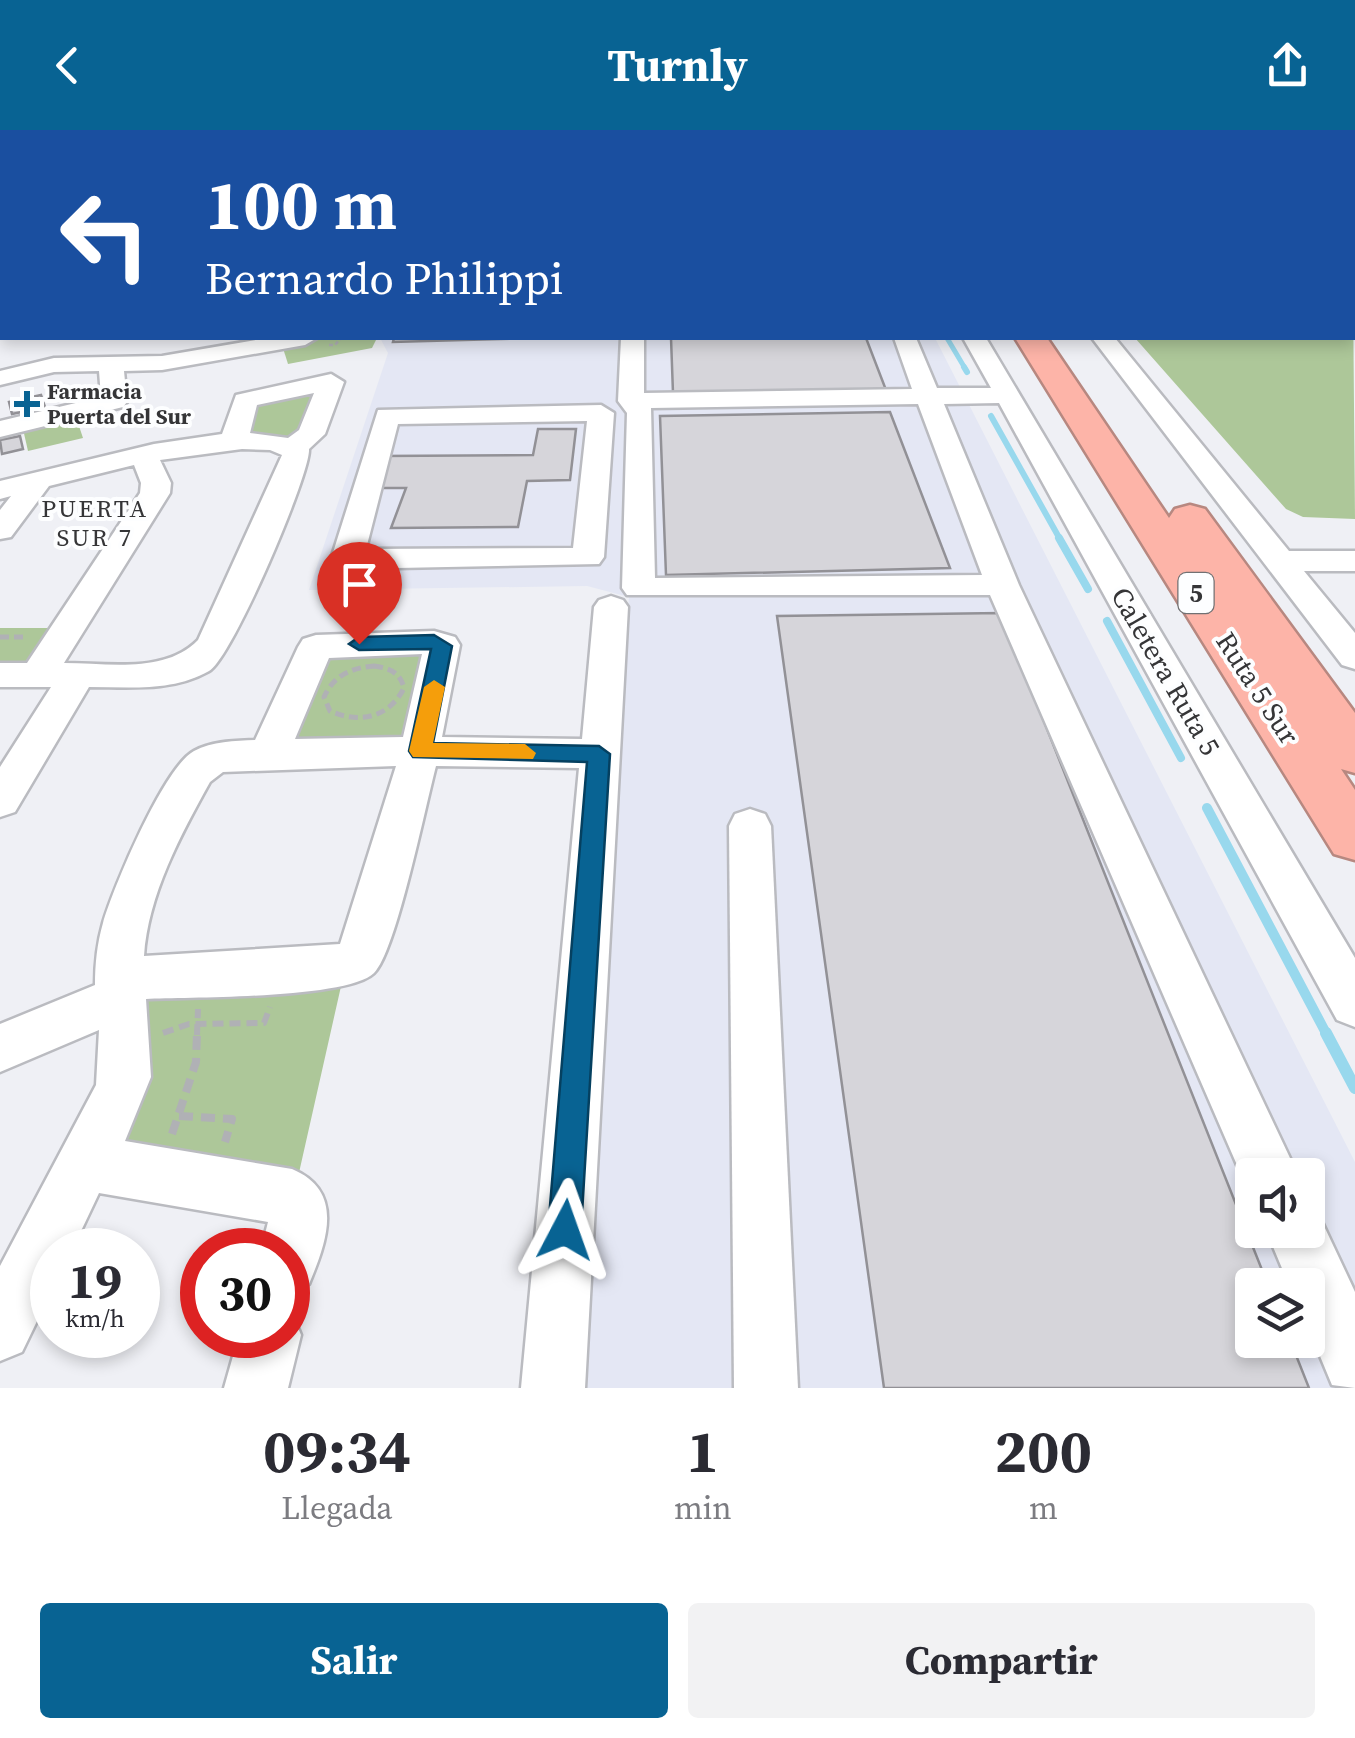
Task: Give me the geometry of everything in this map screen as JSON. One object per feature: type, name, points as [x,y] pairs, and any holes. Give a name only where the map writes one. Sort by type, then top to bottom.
[{"type":"highway","name":"Ruta 5 Sur","points":[[1032,340],[1355,838]]},
{"type":"highway","name":"Ruta 5 Sur","points":[[1065,340],[1355,753]]},
{"type":"street","points":[[54,365],[78,340]]},
{"type":"street","points":[[166,363],[183,340]]},
{"type":"street","points":[[632,340],[631,399],[640,412],[639,588],[1002,585]]},
{"type":"street","points":[[906,340],[1002,585],[1262,1158]]},
{"type":"street","name":"Caletera Ruta 5","points":[[976,340],[1355,1004]]},
{"type":"street","points":[[1104,340],[1355,657]]},
{"type":"street","points":[[0,378],[54,365],[166,363],[266,341]]},
{"type":"street","points":[[0,428],[114,402],[111,365]]},
{"type":"street","points":[[0,490],[144,455],[234,440],[293,448],[311,434],[331,382],[246,400],[234,440]]},
{"type":"street","points":[[405,398],[465,406],[601,414],[588,557],[347,559],[387,416],[465,406],[631,399],[1008,395]]},
{"type":"street","points":[[0,675],[163,676],[190,666],[207,654],[298,456],[293,448]]},
{"type":"street","points":[[0,801],[58,676],[155,492],[156,483],[144,455]]},
{"type":"street","points":[[0,530],[38,481]]},
{"type":"street","points":[[1280,561],[1355,561]]},
{"type":"street","points":[[553,1388],[611,607]]},
{"type":"street","points":[[0,1048],[120,989],[193,976],[338,968],[362,953],[420,751],[442,648],[434,642],[316,646],[269,754]]},
{"type":"street","points":[[0,1330],[122,1092],[126,1077],[120,989],[122,941],[142,882],[196,771],[209,761],[227,756],[269,754],[599,754]]},
{"type":"street","points":[[750,826],[766,1388]]},
{"type":"street","points":[[87,1162],[298,1202],[294,1228]]},
{"type":"street","points":[[1303,1248],[1355,1362]]},
{"type":"street","points":[[256,1388],[264,1358]]},
{"type":"path","points":[[366,666],[394,670],[404,688],[390,708],[358,718],[330,711],[325,702],[326,692],[338,677],[366,666]]},
{"type":"path","points":[[124,1051],[178,1026],[264,1023],[282,972]]},
{"type":"path","points":[[154,1174],[179,1116],[196,1062],[198,1024],[193,976]]},
{"type":"path","points":[[179,1116],[232,1119],[212,1184]]},
{"type":"shaded area","points":[[381,340],[936,340],[1355,1162],[1355,1388],[556,1388],[629,597],[587,586],[309,590],[388,353]]},
{"type":"green space","points":[[313,340],[376,340],[372,348],[288,364],[282,345]]},
{"type":"green space","points":[[1137,340],[1353,340],[1355,519],[1303,517],[1286,509]]},
{"type":"green space","points":[[315,386],[308,431],[293,437],[243,435],[249,402]]},
{"type":"green space","points":[[76,417],[83,438],[28,451],[23,429]]},
{"type":"green space","points":[[0,628],[61,628],[50,646],[37,657],[22,664],[0,665]]},
{"type":"green space","points":[[424,647],[411,739],[287,741],[315,659]]},
{"type":"green space","points":[[344,973],[296,1186],[123,1151],[123,1130],[149,1055],[142,999]]},
{"type":"building","points":[[394,340],[464,340],[393,342]]},
{"type":"building","points":[[671,340],[867,340],[886,390],[673,393]]},
{"type":"building","name":"Farmacia Puerta del Sur","points":[[41,395],[45,407],[12,414],[9,402]]},
{"type":"building","points":[[890,412],[950,568],[666,575],[660,416]]},
{"type":"building","points":[[538,429],[576,429],[570,480],[527,481],[518,527],[391,528],[406,488],[367,488],[380,456],[533,455]]},
{"type":"building","points":[[20,436],[23,449],[2,454],[0,440]]},
{"type":"building","points":[[1001,613],[1235,1202],[1235,1248],[1253,1248],[1261,1268],[1235,1268],[1235,1358],[1297,1358],[1309,1388],[884,1388],[777,616]]},
{"type":"waterway","points":[[948,340],[966,370]]},
{"type":"waterway","points":[[964,367],[967,372]]},
{"type":"waterway","points":[[991,416],[1061,541]]},
{"type":"waterway","points":[[1059,538],[1088,589]]},
{"type":"waterway","points":[[1107,621],[1181,758]]},
{"type":"waterway","points":[[1207,808],[1327,1035]]},
{"type":"waterway","points":[[1326,1033],[1355,1088]]},
{"type":"slow traffic","points":[[434,687],[420,751],[525,753]]},
{"type":"place","name":"Farmacia Puerta del Sur","points":[[27,404]]},
{"type":"district","name":"PUERTA SUR 7","points":[[95,522]]},
{"type":"route","points":[[359,644],[437,642],[442,646],[420,751],[599,754],[565,1230]]}]
